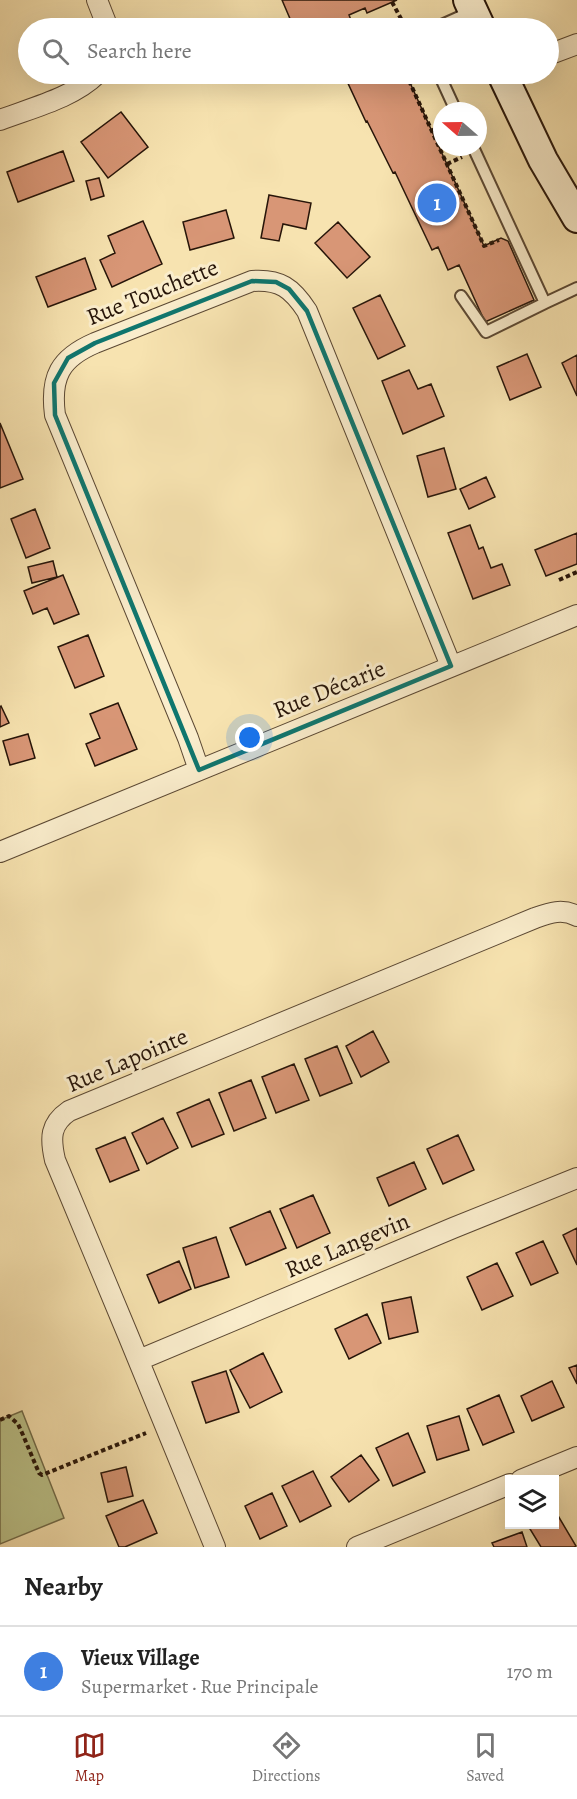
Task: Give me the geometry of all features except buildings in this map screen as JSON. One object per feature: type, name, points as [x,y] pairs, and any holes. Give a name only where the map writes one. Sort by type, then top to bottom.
[{"type":"street","points":[[97,0],[104,18]]},
{"type":"street","points":[[559,52],[577,44]]},
{"type":"street","points":[[0,120],[74,91],[85,84]]},
{"type":"street","points":[[509,84],[543,160],[577,218]]},
{"type":"street","name":"Rue Touchette","points":[[199,770],[55,415],[54,383],[60,369],[68,358],[80,349],[106,338],[252,281],[276,282],[289,289],[307,311],[451,666]]},
{"type":"street","name":"Rue Décarie","points":[[0,852],[577,615]]},
{"type":"street","name":"Rue Lapointe","points":[[215,1547],[55,1160],[52,1146],[56,1123],[69,1111],[535,918],[551,912],[563,911],[577,916]]},
{"type":"street","name":"Rue Langevin","points":[[139,1360],[577,1178]]},
{"type":"street","points":[[531,1475],[577,1456]]},
{"type":"street","points":[[357,1547],[505,1486]]},
{"type":"lane","points":[[444,84],[452,102]]},
{"type":"lane","points":[[477,156],[545,303]]},
{"type":"lane","points":[[461,296],[486,332],[577,288]]},
{"type":"path","points":[[392,2],[401,18]]},
{"type":"path","points":[[411,84],[484,246],[494,242]]},
{"type":"path","points":[[559,580],[577,572]]},
{"type":"path","points":[[0,1420],[9,1416],[18,1424],[39,1473],[42,1475],[152,1430]]},
{"type":"highlighted area","points":[[252,281],[276,282],[289,289],[307,311],[451,666],[199,770],[55,415],[54,383],[68,358],[95,343]]},
{"type":"green space","points":[[22,1411],[64,1518],[0,1544],[0,1420]]},
{"type":"place","name":"Vieux Village","points":[[437,203]]}]
